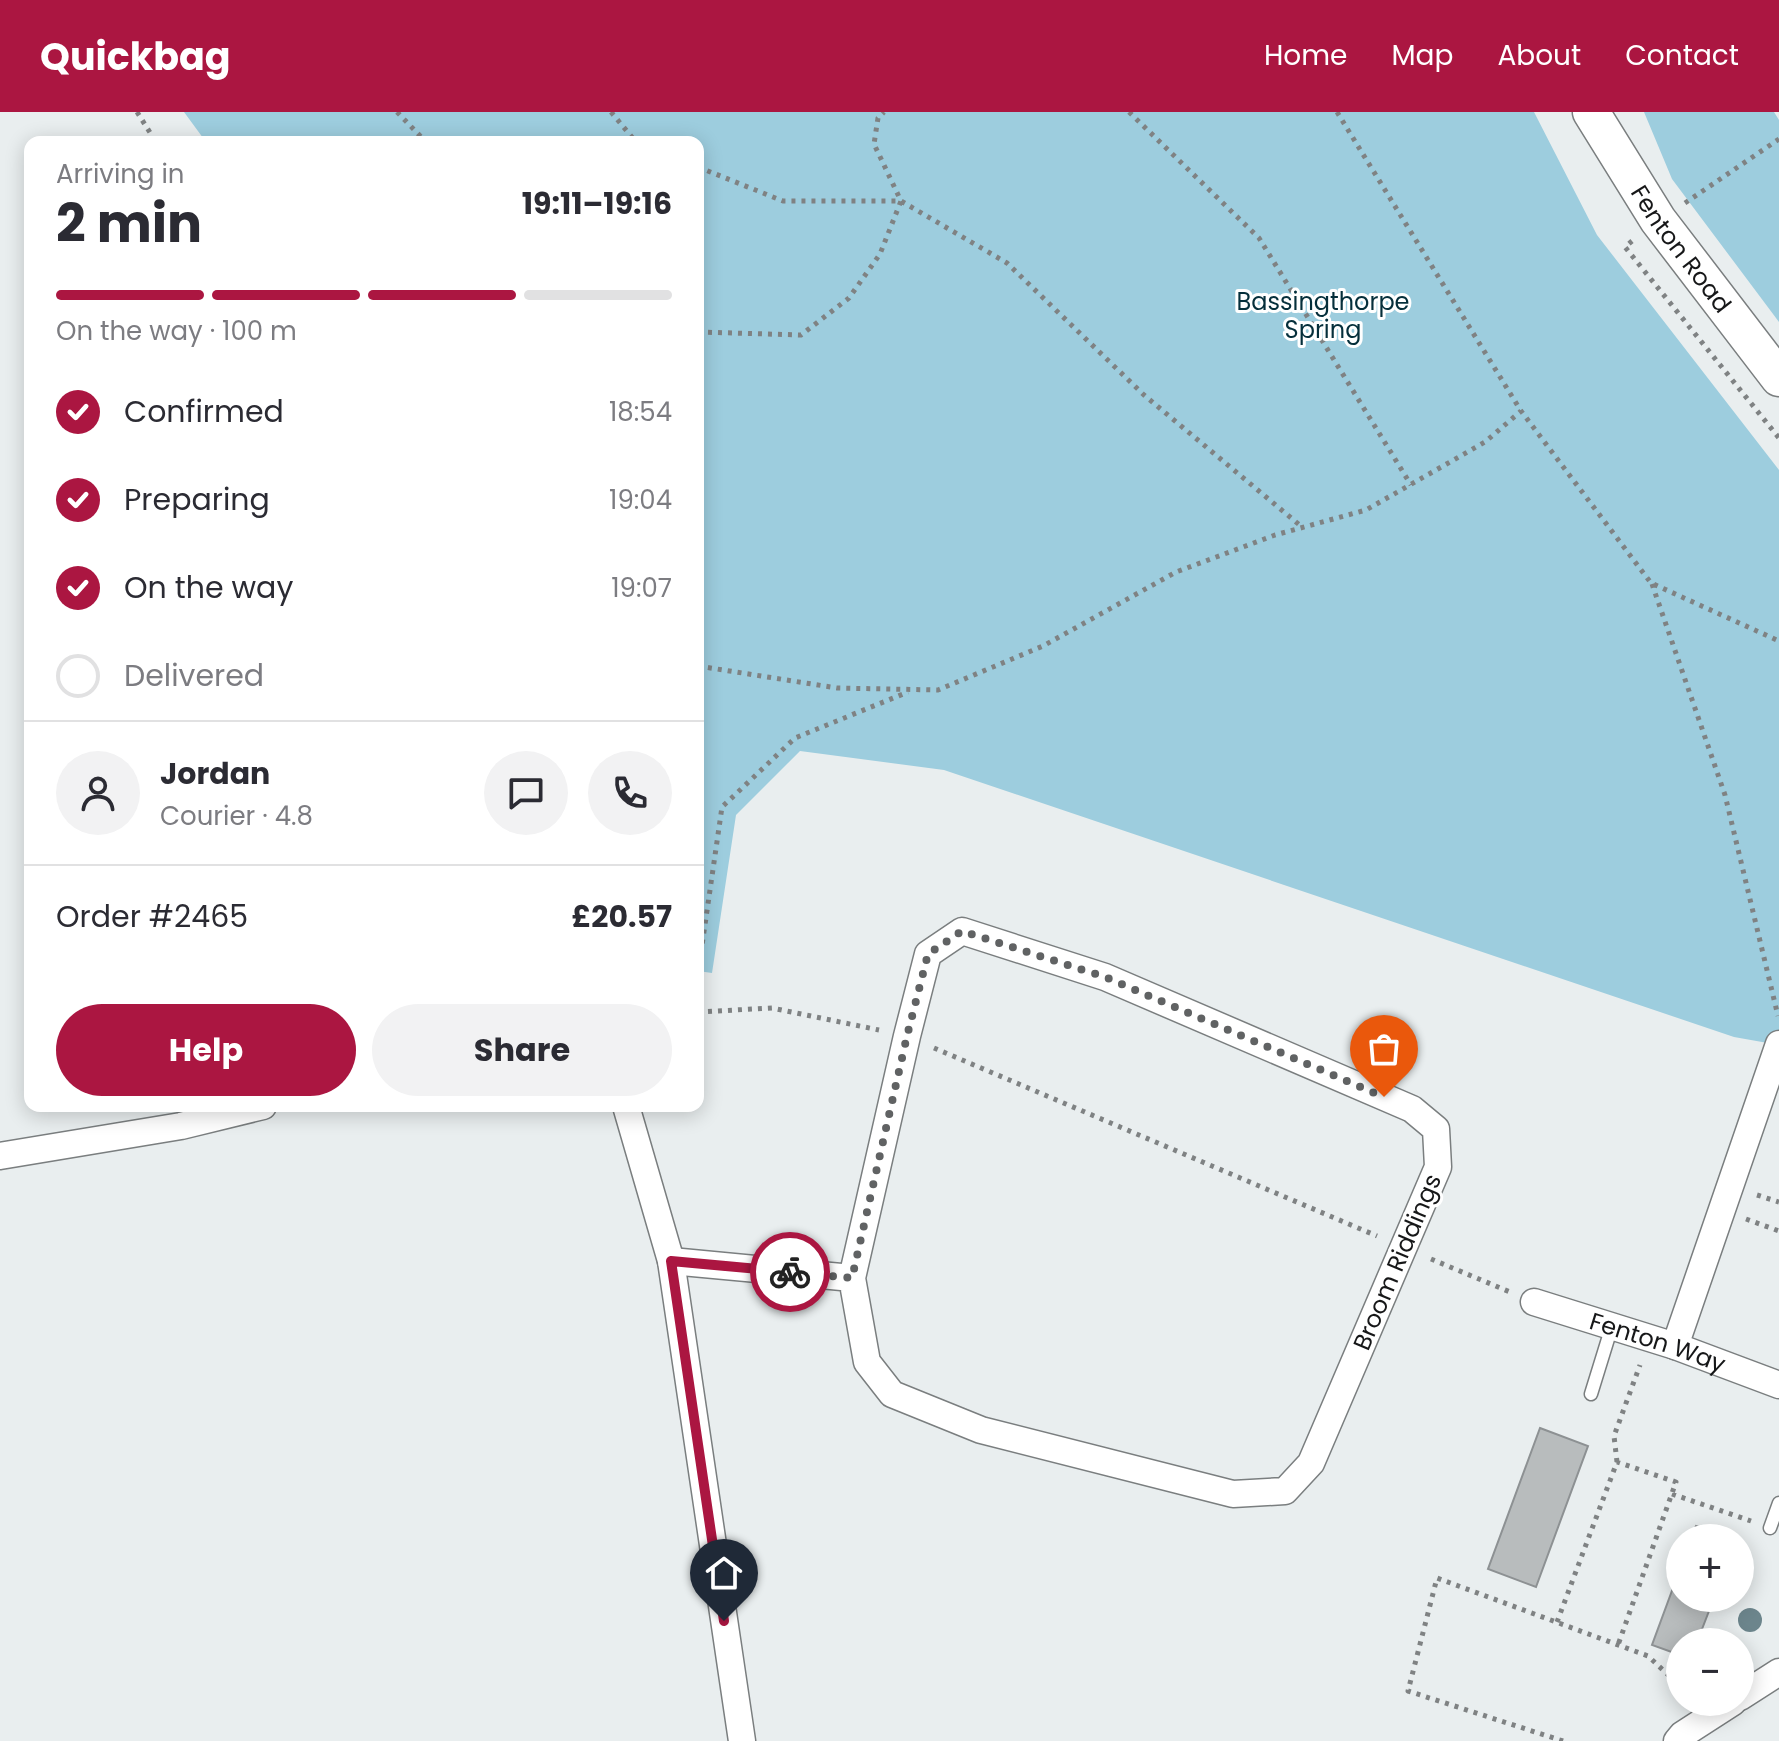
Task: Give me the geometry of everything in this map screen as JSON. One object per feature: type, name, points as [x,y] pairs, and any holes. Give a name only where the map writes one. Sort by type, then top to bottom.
[{"type":"street","name":"Fenton Road","points":[[1591,112],[1658,220],[1779,378]]},
{"type":"street","name":"Broom Riddings","points":[[962,931],[1105,977],[1412,1109],[1436,1129],[1438,1167],[1311,1463],[1285,1491],[1233,1494],[981,1430],[892,1394],[867,1362],[852,1278],[907,1036],[928,954],[962,931]]},
{"type":"street","points":[[1662,1342],[1779,1044]]},
{"type":"street","points":[[0,1156],[181,1126],[238,1112]]},
{"type":"street","points":[[628,1112],[671,1261],[742,1741]]},
{"type":"street","points":[[671,1261],[852,1278]]},
{"type":"street","name":"Fenton Way","points":[[1534,1302],[1662,1342],[1779,1385]]},
{"type":"street","points":[[1754,1688],[1779,1672]]},
{"type":"street","points":[[1677,1741],[1711,1716]]},
{"type":"lane","points":[[1591,1394],[1612,1326]]},
{"type":"lane","points":[[1770,1528],[1779,1503]]},
{"type":"path","points":[[137,112],[152,136]]},
{"type":"path","points":[[397,112],[420,136]]},
{"type":"path","points":[[611,112],[631,136]]},
{"type":"path","points":[[704,332],[801,335],[849,298],[880,254],[901,201],[874,144],[878,118],[884,112]]},
{"type":"path","points":[[1129,112],[1259,238],[1411,485]]},
{"type":"path","points":[[1337,112],[1521,411],[1651,583],[1725,795],[1779,1021]]},
{"type":"path","points":[[1703,192],[1779,139]]},
{"type":"path","points":[[704,169],[783,201],[901,201],[1007,263],[1144,395],[1302,527]]},
{"type":"path","points":[[704,667],[837,688],[938,690],[1043,646],[1176,572],[1275,535],[1366,510],[1485,442],[1521,411]]},
{"type":"path","points":[[1651,583],[1779,641]]},
{"type":"path","points":[[704,932],[722,807],[795,738],[913,690]]},
{"type":"path","points":[[704,1012],[772,1008],[907,1036],[1534,1302]]},
{"type":"path","points":[[1557,1623],[1617,1462],[1614,1436],[1662,1342]]},
{"type":"path","points":[[1617,1462],[1676,1482],[1618,1645]]},
{"type":"path","points":[[1672,1494],[1770,1528]]},
{"type":"path","points":[[1563,1741],[1408,1691],[1437,1578],[1648,1656],[1666,1673]]},
{"type":"green space","name":"Bassingthorpe Spring","points":[[184,112],[1534,112],[1597,235],[1779,470],[1779,1045],[1734,1037],[944,770],[800,751],[736,815],[712,973],[704,972],[704,136],[202,136]]},
{"type":"green space","points":[[1644,112],[1774,112],[1779,120],[1779,322],[1672,179]]},
{"type":"building","points":[[1540,1428],[1588,1446],[1536,1587],[1488,1569]]},
{"type":"building","points":[[1666,1607],[1666,1612],[1709,1612],[1702,1628],[1666,1628],[1666,1650],[1652,1645]]},
{"type":"way so far","points":[[790,1272],[852,1278],[928,954],[962,931],[1105,977],[1384,1097]]},
{"type":"route","points":[[724,1621],[671,1261],[790,1272]]}]
